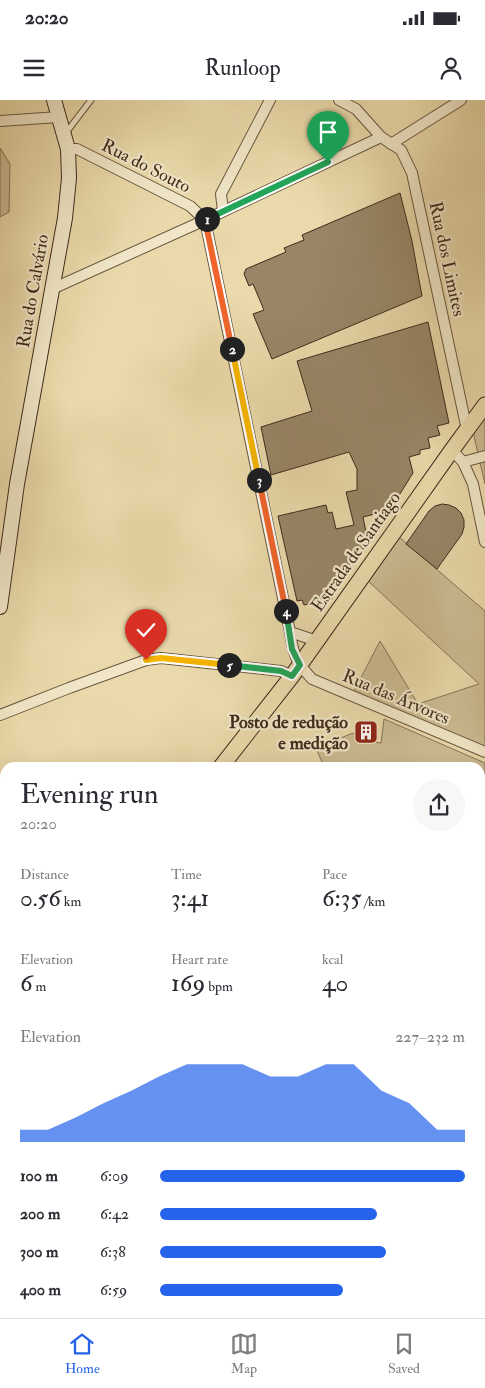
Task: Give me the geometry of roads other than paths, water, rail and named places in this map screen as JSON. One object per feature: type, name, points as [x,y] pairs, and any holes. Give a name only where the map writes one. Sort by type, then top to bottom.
[{"type":"main road","name":"Rua do Calvário","points":[[0,607],[17,484],[65,218],[69,178],[68,149],[54,100]]},
{"type":"main road","name":"Estrada de Santiago","points":[[225,762],[296,671],[485,405]]},
{"type":"street","points":[[224,211],[221,194],[270,100]]},
{"type":"street","name":"Rua dos Limites","points":[[339,100],[356,109],[381,137],[401,150],[412,173],[467,430]]},
{"type":"street","points":[[391,144],[461,100]]},
{"type":"street","points":[[0,121],[59,117]]},
{"type":"street","points":[[52,289],[205,220],[381,137]]},
{"type":"street","name":"Rua do Souto","points":[[68,149],[77,149],[190,206],[205,220]]},
{"type":"street","points":[[0,715],[146,660],[161,658],[296,671],[290,632],[205,220]]},
{"type":"street","points":[[452,450],[463,462],[472,484],[485,542]]},
{"type":"street","points":[[463,462],[485,456]]},
{"type":"street","points":[[290,632],[317,641]]},
{"type":"street","name":"Rua das Árvores","points":[[296,671],[312,680],[485,752]]},
{"type":"lane","points":[[64,134],[91,100]]},
{"type":"place","name":"Posto de redução e medição","points":[[366,732]]}]
